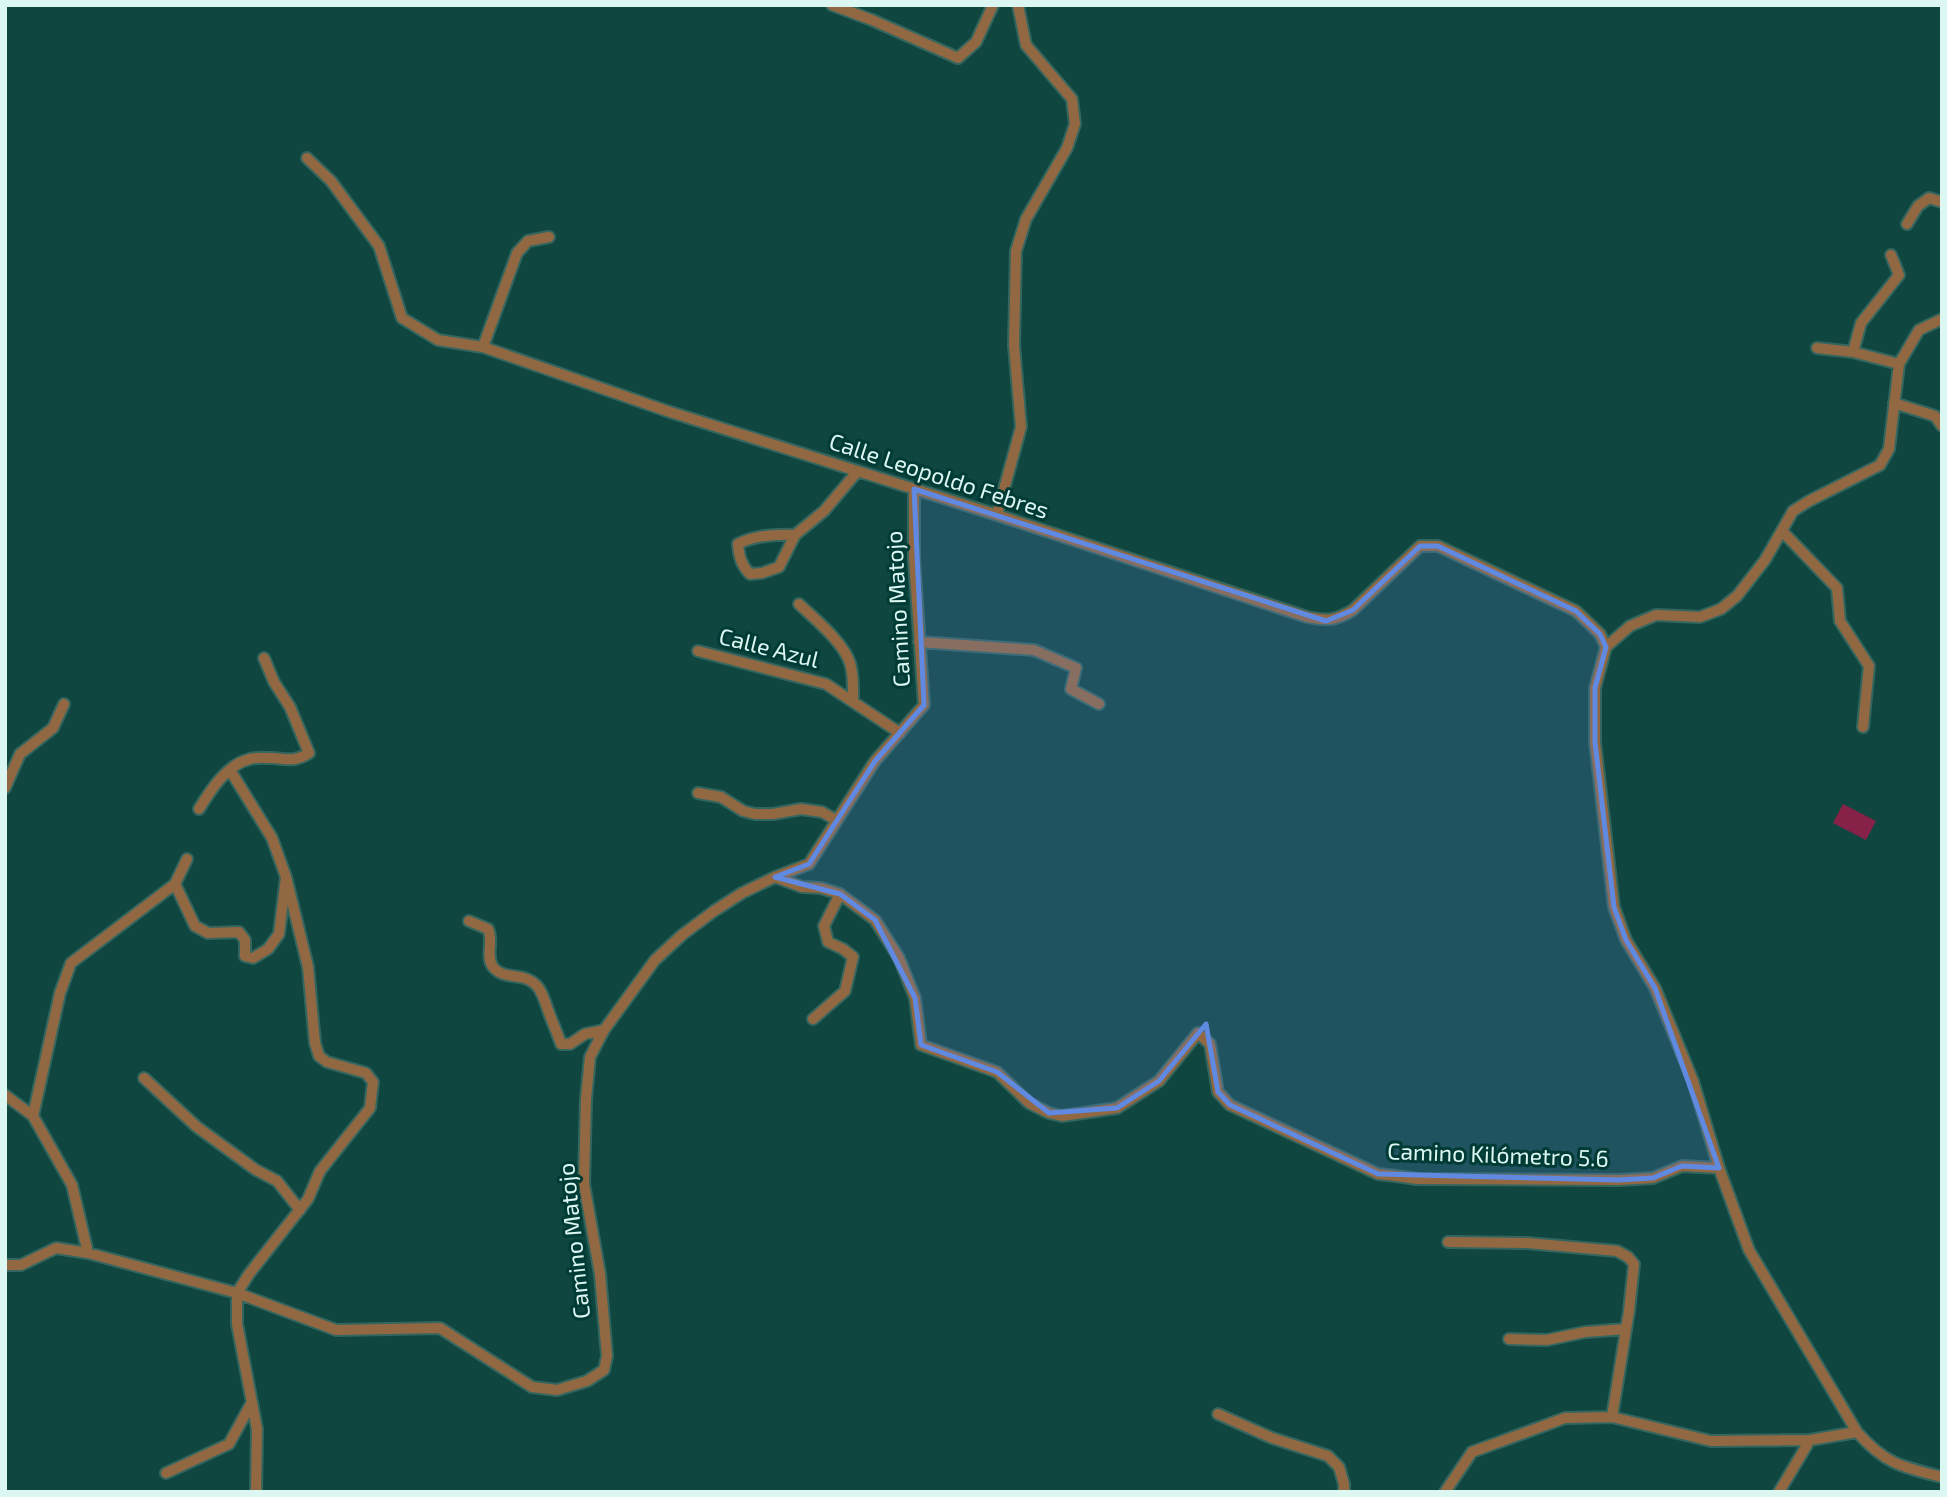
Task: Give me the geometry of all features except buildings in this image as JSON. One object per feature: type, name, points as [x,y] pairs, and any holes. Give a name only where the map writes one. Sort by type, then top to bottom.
[{"type":"street","points":[[832,5],[958,58],[976,42],[993,5]]},
{"type":"street","points":[[996,515],[1021,427],[1014,345],[1016,251],[1026,219],[1067,148],[1075,124],[1072,99],[1026,45],[1018,5]]},
{"type":"street","name":"Calle Leopoldo Febres","points":[[307,158],[331,181],[379,246],[401,318],[438,340],[483,347],[667,411],[1326,621],[1353,610],[1420,546],[1438,546],[1576,611],[1600,634],[1606,647]]},
{"type":"street","points":[[1907,224],[1918,206],[1929,198],[1942,202]]},
{"type":"street","points":[[483,347],[517,253],[528,241],[550,237]]},
{"type":"street","points":[[1853,352],[1861,323],[1899,275],[1891,256]]},
{"type":"street","points":[[1942,319],[1919,330],[1899,364],[1889,449],[1880,465],[1793,511],[1765,560],[1737,596],[1721,609],[1700,617],[1656,615],[1630,626],[1606,647],[1595,688],[1595,742],[1614,907],[1626,940],[1656,988],[1693,1081],[1719,1168],[1749,1250],[1857,1432],[1881,1456],[1907,1469],[1942,1477]]},
{"type":"street","points":[[1818,348],[1853,352],[1899,364]]},
{"type":"street","points":[[1894,403],[1935,416],[1942,426]]},
{"type":"street","points":[[795,535],[778,534],[744,540],[738,544],[744,568],[750,573],[762,573],[779,567],[795,535],[824,511],[857,472]]},
{"type":"street","name":"Camino Matojo","points":[[5,1265],[21,1265],[56,1248],[88,1253],[237,1293],[336,1330],[440,1328],[532,1387],[557,1390],[587,1381],[604,1370],[607,1356],[600,1274],[584,1184],[590,1057],[604,1030],[655,960],[682,935],[743,894],[775,877],[809,864],[875,761],[924,705],[914,558],[914,489]]},
{"type":"street","points":[[1782,531],[1836,588],[1840,621],[1869,666],[1863,727]]},
{"type":"street","points":[[799,604],[844,651],[851,670],[853,702]]},
{"type":"street","points":[[919,642],[1034,650],[1076,668],[1071,689],[1099,704]]},
{"type":"street","name":"Calle Azul","points":[[698,651],[825,684],[900,733]]},
{"type":"street","points":[[198,809],[212,788],[230,770],[248,759],[298,760],[309,753],[290,707],[274,682],[264,658]]},
{"type":"street","points":[[5,788],[20,754],[53,728],[64,704]]},
{"type":"street","points":[[230,770],[272,838],[286,877],[308,967],[318,1056],[327,1062],[366,1073],[373,1082],[370,1108],[320,1171],[308,1199],[248,1274],[237,1293],[237,1324],[257,1429],[256,1492]]},
{"type":"street","points":[[698,793],[721,797],[743,811],[755,814],[801,809],[822,812],[836,820]]},
{"type":"street","points":[[33,1116],[60,993],[71,963],[175,884],[187,859]]},
{"type":"street","points":[[175,884],[195,926],[208,933],[239,932],[245,940],[244,956],[253,958],[268,949],[278,934],[286,877]]},
{"type":"street","name":"Camino Kilómetro 5.6","points":[[775,877],[802,887],[821,888],[840,894],[875,920],[898,958],[915,998],[922,1045],[997,1072],[1029,1103],[1049,1113],[1062,1116],[1117,1108],[1159,1081],[1198,1033],[1210,1044],[1219,1092],[1230,1105],[1378,1174],[1417,1179],[1619,1180],[1653,1178],[1682,1166],[1719,1168]]},
{"type":"street","points":[[813,1019],[845,991],[853,957],[844,949],[828,942],[824,926],[840,894]]},
{"type":"street","points":[[469,921],[488,929],[492,937],[490,962],[496,971],[525,978],[538,986],[561,1044],[570,1044],[585,1034],[604,1030]]},
{"type":"street","points":[[144,1077],[197,1127],[256,1170],[277,1181],[300,1210]]},
{"type":"street","points":[[5,1095],[33,1116],[72,1185],[88,1253]]},
{"type":"street","points":[[1448,1242],[1527,1243],[1617,1251],[1628,1257],[1634,1264],[1612,1417]]},
{"type":"street","points":[[1508,1339],[1547,1340],[1584,1332],[1626,1329]]},
{"type":"street","points":[[166,1473],[229,1444],[252,1402]]},
{"type":"street","points":[[1218,1415],[1272,1438],[1328,1456],[1339,1467],[1344,1492]]},
{"type":"street","points":[[1445,1492],[1472,1452],[1565,1418],[1612,1417],[1711,1441],[1810,1440],[1857,1432]]},
{"type":"street","points":[[1779,1492],[1810,1440]]},
{"type":"highlighted area","points":[[914,489],[1326,621],[1353,610],[1420,546],[1438,546],[1576,611],[1600,634],[1606,647],[1595,688],[1595,742],[1614,907],[1626,940],[1655,988],[1719,1168],[1682,1166],[1653,1178],[1619,1180],[1378,1174],[1230,1105],[1218,1092],[1206,1024],[1159,1081],[1117,1108],[1049,1113],[997,1072],[921,1045],[915,998],[875,920],[840,894],[775,877],[809,864],[875,761],[924,705]]},
{"type":"shaded area","points":[[1843,804],[1876,821],[1866,840],[1833,823]]}]
